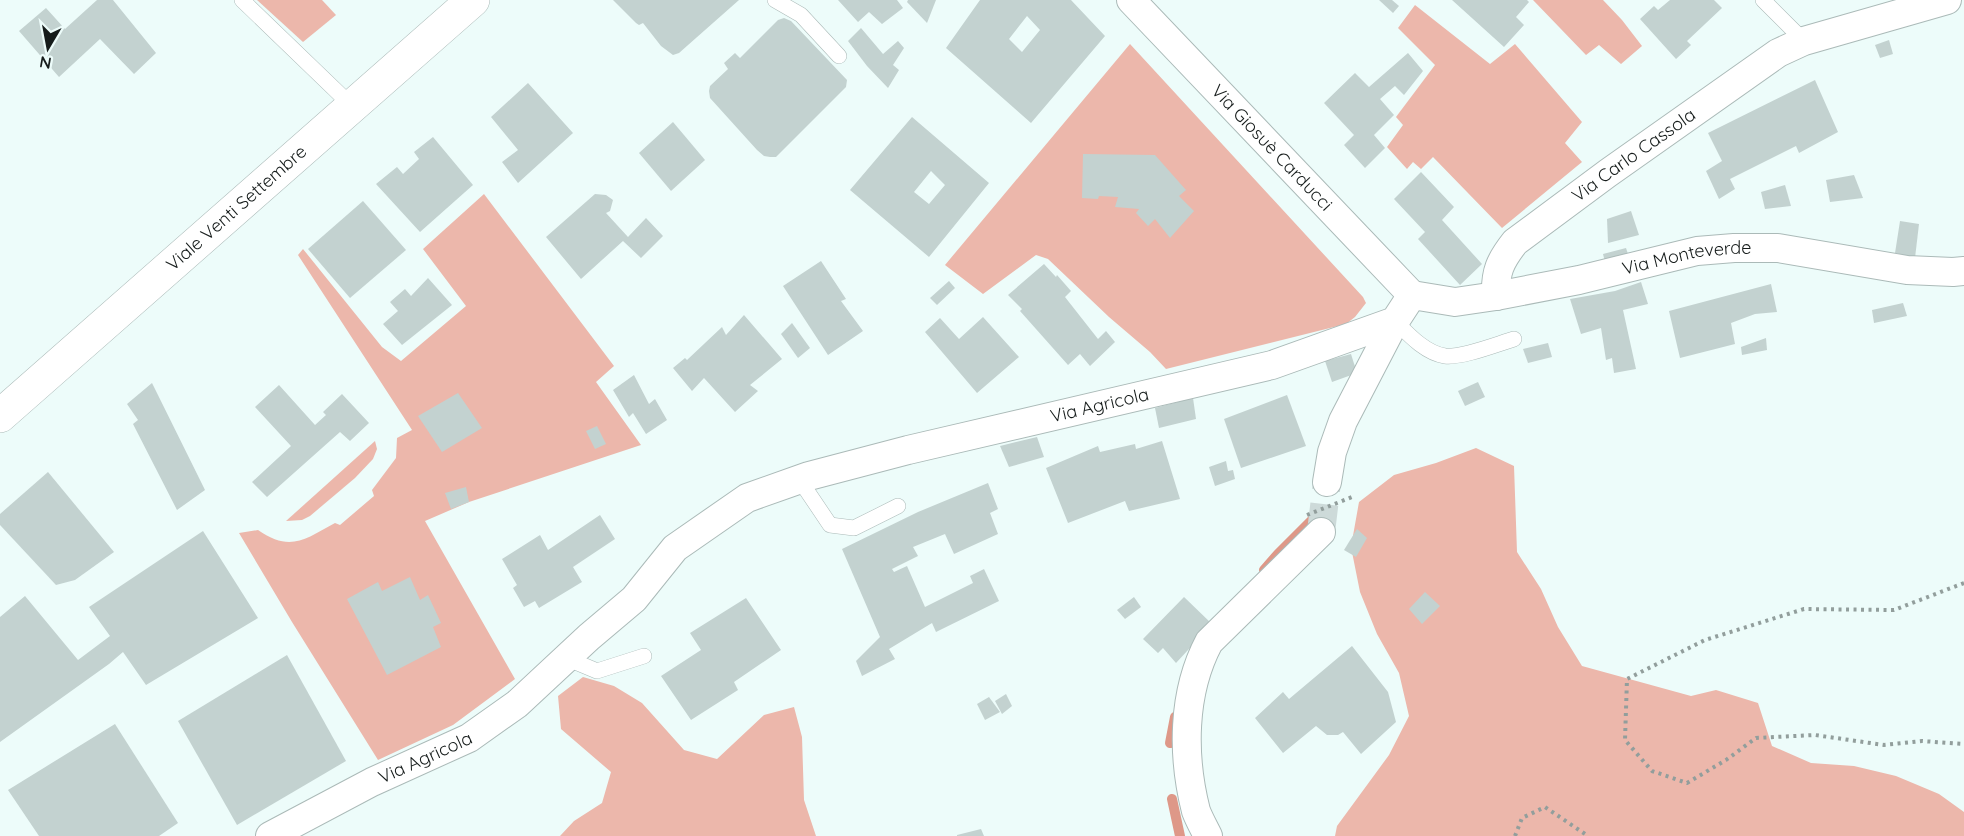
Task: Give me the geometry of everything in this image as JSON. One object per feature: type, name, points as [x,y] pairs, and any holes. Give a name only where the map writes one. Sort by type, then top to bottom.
[{"type":"main road","name":"Viale Venti Settembre","points":[[0,416],[473,0]]},
{"type":"street","name":"Via Giosuè Carducci","points":[[1131,0],[1412,295]]},
{"type":"street","name":"Via Carlo Cassola","points":[[1496,296],[1495,278],[1503,257],[1515,242],[1778,53],[1804,41],[1947,0]]},
{"type":"street","name":"Via Monteverde","points":[[1412,295],[1455,302],[1579,280],[1697,251],[1734,248],[1779,248],[1907,270],[1964,271]]},
{"type":"street","points":[[1328,482],[1332,452],[1344,421],[1395,321],[1412,295]]},
{"type":"street","name":"Via Agricola","points":[[270,836],[372,782],[469,738],[516,704],[634,599],[675,548],[747,498],[799,479],[908,450],[1272,365],[1395,321]]},
{"type":"street","points":[[1208,836],[1197,813],[1188,767],[1186,738],[1192,685],[1199,661],[1209,642],[1314,523]]},
{"type":"lane","points":[[242,0],[352,106]]},
{"type":"lane","points":[[775,0],[801,15],[838,56]]},
{"type":"lane","points":[[1763,0],[1804,41]]},
{"type":"lane","points":[[1395,321],[1412,338],[1432,352],[1446,356],[1474,352],[1514,339]]},
{"type":"lane","points":[[799,479],[830,525],[854,528],[898,506]]},
{"type":"lane","points":[[566,658],[597,671],[644,656]]},
{"type":"path","points":[[1314,523],[1352,497]]},
{"type":"path","points":[[1964,583],[1894,610],[1804,609],[1705,640],[1627,679],[1625,740],[1652,771],[1687,783],[1726,760],[1756,738],[1815,735],[1884,745],[1922,741],[1964,744]]},
{"type":"path","points":[[1515,836],[1522,818],[1545,807],[1588,836]]},
{"type":"shaded area","points":[[257,0],[322,0],[336,15],[303,42]]},
{"type":"shaded area","points":[[1533,0],[1603,0],[1642,46],[1621,64],[1599,45],[1586,55]]},
{"type":"shaded area","points":[[1415,5],[1490,64],[1515,44],[1582,122],[1565,143],[1582,162],[1502,228],[1433,157],[1421,169],[1413,162],[1407,169],[1387,147],[1403,125],[1396,117],[1435,65],[1398,28]]},
{"type":"shaded area","points":[[1130,44],[1363,297],[1366,303],[1355,317],[1346,324],[1166,369],[1048,259],[1036,255],[983,294],[945,265]]},
{"type":"shaded area","points":[[484,194],[614,366],[596,382],[641,445],[469,502],[425,521],[515,679],[453,725],[378,760],[239,533],[258,530],[279,541],[288,542],[305,538],[335,523],[340,525],[374,496],[372,490],[396,458],[397,438],[412,430],[298,255],[303,249],[382,347],[401,361],[466,306],[423,249]]},
{"type":"shaded area","points":[[375,441],[377,449],[373,459],[355,478],[310,516],[302,520],[286,521]]},
{"type":"shaded area","points":[[1476,448],[1514,466],[1517,552],[1541,589],[1558,627],[1582,666],[1691,696],[1716,690],[1758,703],[1772,746],[1811,763],[1854,766],[1896,776],[1939,794],[1964,812],[1964,836],[1335,836],[1337,826],[1389,755],[1409,716],[1399,673],[1377,634],[1360,592],[1351,547],[1359,502],[1394,475]]},
{"type":"shaded area","points":[[583,677],[614,686],[642,703],[684,750],[717,759],[764,715],[794,707],[802,737],[804,800],[816,836],[560,836],[574,821],[602,803],[611,772],[561,729],[558,696]]},
{"type":"building","points":[[97,0],[113,0],[156,53],[134,74],[100,39],[59,77],[19,31],[46,8],[65,29]]},
{"type":"building","points":[[613,0],[739,0],[679,53],[673,55],[661,46],[643,23],[639,25],[636,23]]},
{"type":"building","points":[[838,0],[897,0],[903,8],[882,24],[869,12],[858,22]]},
{"type":"building","points":[[908,0],[936,0],[927,23],[907,2]]},
{"type":"building","points":[[980,0],[1071,0],[1105,36],[1031,123],[946,48]],"holes":[[[1027,16],[1040,30],[1022,52],[1009,39]]]},
{"type":"building","points":[[1379,0],[1392,0],[1399,6],[1393,13]]},
{"type":"building","points":[[1452,0],[1527,0],[1529,2],[1516,17],[1524,25],[1504,47]]},
{"type":"building","points":[[1670,0],[1714,0],[1722,8],[1687,41],[1691,45],[1676,59],[1640,19],[1654,6],[1658,10]]},
{"type":"building","points":[[784,18],[791,21],[847,80],[846,87],[776,157],[770,157],[764,156],[757,150],[710,98],[709,91],[710,86],[728,69],[724,63],[735,53],[740,58],[778,20]]},
{"type":"building","points":[[861,28],[883,54],[898,41],[904,48],[893,65],[899,70],[888,88],[848,41]]},
{"type":"building","points":[[1889,40],[1893,54],[1880,58],[1875,45]]},
{"type":"building","points":[[1408,53],[1423,71],[1404,95],[1395,86],[1380,99],[1394,115],[1374,135],[1385,148],[1365,168],[1344,145],[1354,135],[1324,103],[1355,73],[1369,87]]},
{"type":"building","points":[[1815,80],[1838,132],[1799,153],[1796,146],[1730,179],[1735,189],[1719,199],[1706,171],[1722,161],[1708,133]]},
{"type":"building","points":[[528,83],[573,133],[518,183],[502,162],[518,150],[491,117]]},
{"type":"building","points":[[912,117],[989,183],[929,257],[850,190]],"holes":[[[931,171],[945,185],[929,204],[914,192]]]},
{"type":"building","points":[[673,122],[705,160],[671,191],[639,153]]},
{"type":"building","points":[[433,137],[473,185],[420,232],[376,184],[397,167],[403,174],[419,159],[414,152]]},
{"type":"building","points":[[1083,154],[1155,155],[1186,190],[1179,196],[1194,211],[1170,238],[1155,219],[1148,226],[1136,213],[1139,209],[1115,207],[1118,197],[1082,198]]},
{"type":"building","points":[[1421,172],[1454,207],[1442,220],[1482,264],[1460,285],[1418,239],[1425,232],[1394,199]]},
{"type":"building","points":[[1854,175],[1863,198],[1830,202],[1826,180]]},
{"type":"building","points":[[1785,185],[1791,206],[1765,209],[1761,192]]},
{"type":"building","points":[[595,194],[606,195],[613,200],[610,211],[606,213],[628,237],[646,218],[663,236],[641,258],[623,241],[581,279],[546,237]]},
{"type":"building","points":[[363,201],[406,250],[350,298],[308,249]]},
{"type":"building","points":[[1631,211],[1639,235],[1608,243],[1607,219]]},
{"type":"building","points":[[1900,221],[1919,224],[1915,258],[1895,253]]},
{"type":"building","points":[[1626,248],[1630,260],[1606,266],[1603,254]]},
{"type":"building","points":[[821,261],[846,299],[841,301],[863,331],[828,355],[783,286]]},
{"type":"building","points":[[1044,264],[1071,291],[1065,297],[1098,339],[1106,331],[1115,342],[1090,366],[1080,354],[1068,365],[1008,295]]},
{"type":"building","points":[[428,278],[452,305],[402,345],[383,324],[398,311],[390,302],[405,289],[411,296]]},
{"type":"building","points":[[949,281],[955,288],[937,305],[930,298]]},
{"type":"building","points":[[1641,282],[1648,304],[1623,310],[1636,369],[1614,373],[1612,358],[1606,360],[1601,328],[1581,334],[1570,299],[1615,291]]},
{"type":"building","points":[[1771,284],[1777,312],[1755,314],[1731,323],[1735,344],[1680,358],[1669,311]]},
{"type":"building","points":[[1903,303],[1907,316],[1874,323],[1872,310]]},
{"type":"building","points":[[744,315],[782,359],[750,385],[758,391],[735,412],[704,378],[692,391],[673,368],[685,358],[687,360],[722,327],[726,335]]},
{"type":"building","points":[[983,317],[1019,357],[977,393],[925,332],[940,318],[959,339]]},
{"type":"building","points":[[792,323],[810,348],[798,358],[781,334]]},
{"type":"building","points":[[1766,338],[1767,350],[1742,355],[1741,347]]},
{"type":"building","points":[[1548,343],[1552,357],[1528,363],[1523,349]]},
{"type":"building","points":[[1351,354],[1357,373],[1332,382],[1325,361]]},
{"type":"building","points":[[634,375],[649,404],[655,399],[667,420],[646,434],[633,413],[629,417],[613,390]]},
{"type":"building","points":[[1478,382],[1485,397],[1465,406],[1458,391]]},
{"type":"building","points":[[152,383],[205,490],[177,510],[133,424],[138,420],[127,404]]},
{"type":"building","points":[[279,385],[315,425],[326,415],[323,412],[342,394],[369,423],[350,441],[340,432],[267,497],[252,482],[291,446],[255,407]]},
{"type":"building","points":[[458,393],[482,428],[442,452],[418,416]]},
{"type":"building","points":[[1287,395],[1306,446],[1241,468],[1224,419]]},
{"type":"building","points":[[1193,398],[1196,419],[1159,428],[1155,408]]},
{"type":"building","points":[[597,426],[606,444],[595,449],[586,431]]},
{"type":"building","points":[[1037,437],[1044,457],[1009,467],[1000,446]]},
{"type":"building","points":[[1162,441],[1180,499],[1129,511],[1125,501],[1068,523],[1046,468],[1098,446],[1100,452],[1135,444],[1136,449]]},
{"type":"building","points":[[1226,461],[1228,471],[1233,470],[1235,479],[1215,486],[1209,467]]},
{"type":"building","points":[[48,472],[114,552],[75,580],[56,585],[0,525],[0,514]]},
{"type":"building","points":[[988,483],[998,509],[990,513],[998,534],[954,554],[945,534],[913,547],[918,556],[892,569],[894,572],[907,566],[925,607],[973,583],[970,576],[984,569],[999,601],[936,632],[932,623],[889,649],[895,659],[862,676],[856,661],[880,637],[842,549],[918,512]]},
{"type":"building","points":[[466,487],[469,502],[451,509],[445,493]]},
{"type":"building","points":[[600,515],[615,539],[573,567],[582,582],[539,608],[535,601],[524,607],[513,588],[517,585],[502,559],[540,535],[548,550]]},
{"type":"building","points":[[1357,529],[1367,538],[1356,557],[1344,550]]},
{"type":"building","points":[[203,531],[258,618],[146,685],[123,652],[0,742],[0,617],[25,596],[78,660],[110,636],[89,607]]},
{"type":"building","points":[[410,577],[420,600],[428,595],[441,623],[433,627],[441,647],[387,675],[347,599],[378,582],[382,591]]},
{"type":"building","points":[[1425,592],[1440,606],[1422,624],[1409,609]]},
{"type":"building","points":[[1134,597],[1141,607],[1125,619],[1117,610]]},
{"type":"building","points":[[1184,597],[1212,624],[1176,663],[1163,648],[1158,653],[1143,639]]},
{"type":"building","points":[[746,598],[781,650],[734,682],[738,690],[691,720],[661,676],[701,650],[690,633]]},
{"type":"building","points":[[1352,646],[1388,692],[1396,722],[1361,754],[1343,732],[1338,735],[1327,735],[1316,726],[1283,753],[1255,718],[1283,692],[1289,699]]},
{"type":"building","points":[[287,655],[346,761],[237,825],[178,721]]},
{"type":"building","points":[[1006,694],[1012,706],[1002,714],[995,701]]},
{"type":"building","points":[[989,697],[1000,712],[985,720],[977,704]]},
{"type":"building","points":[[115,724],[178,823],[159,836],[39,836],[8,790]]},
{"type":"building","points":[[981,829],[984,836],[957,836],[957,835]]},
{"type":"waterway","points":[[1264,570],[1315,517]]},
{"type":"waterway","points":[[1170,743],[1175,717]]},
{"type":"waterway","points":[[1172,799],[1180,836]]},
{"type":"tunnel","points":[[1321,532],[1327,482]]}]
